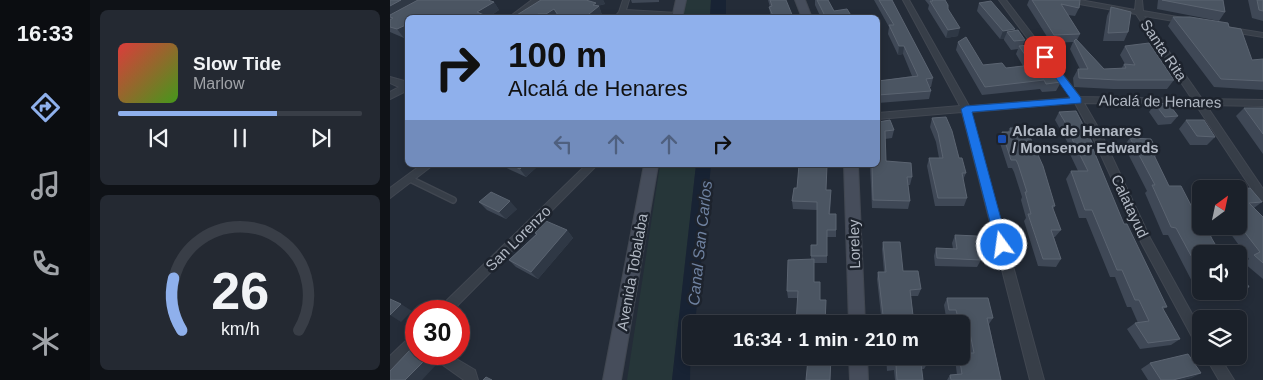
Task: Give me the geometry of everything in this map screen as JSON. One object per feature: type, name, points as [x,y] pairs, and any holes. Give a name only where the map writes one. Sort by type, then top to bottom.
[{"type":"main road","points":[[678,15],[680,0]]},
{"type":"main road","points":[[800,0],[806,15]]},
{"type":"main road","name":"Avenida Tobalaba","points":[[612,380],[651,167]]},
{"type":"main road","name":"Loreley","points":[[851,167],[857,315]]},
{"type":"main road","points":[[858,365],[859,380]]},
{"type":"street","points":[[514,15],[537,0]]},
{"type":"street","points":[[619,15],[626,0]]},
{"type":"street","points":[[906,0],[966,109],[1038,380]]},
{"type":"street","name":"Calatayud","points":[[1002,0],[1078,100],[1094,129],[1146,241],[1192,325]]},
{"type":"street","points":[[1068,0],[1196,23]]},
{"type":"street","name":"Santa Rita","points":[[1139,0],[1139,13],[1263,197]]},
{"type":"street","points":[[1225,28],[1263,35]]},
{"type":"street","points":[[390,80],[405,85]]},
{"type":"street","points":[[390,96],[405,87]]},
{"type":"street","name":"Alcalá de Henares","points":[[880,116],[1078,100],[1199,100],[1263,103]]},
{"type":"street","points":[[390,194],[425,167]]},
{"type":"street","name":"San Lorenzo","points":[[455,300],[590,167]]},
{"type":"street","points":[[390,364],[405,350]]},
{"type":"street","points":[[455,365],[470,374],[471,380]]},
{"type":"street","points":[[1217,365],[1227,380]]},
{"type":"lane","points":[[410,179],[453,200]]},
{"type":"shaded area","points":[[686,0],[711,0],[710,15],[683,15]]},
{"type":"shaded area","points":[[660,167],[696,167],[672,380],[627,380]]},
{"type":"water","points":[[711,0],[726,0],[726,15],[710,15]]},
{"type":"water","name":"Canal San Carlos","points":[[696,167],[711,167],[696,315],[682,315],[682,365],[690,365],[690,380],[672,380]]},
{"type":"building","points":[[390,0],[401,0],[390,6]]},
{"type":"building","points":[[418,0],[488,0],[494,2],[477,12],[484,15],[405,15],[405,25],[397,29],[390,27],[390,20],[393,18],[390,15]]},
{"type":"building","points":[[541,0],[586,0],[596,3],[593,5],[599,6],[588,15],[558,15],[554,9],[546,14],[517,15]]},
{"type":"building","points":[[770,0],[786,0],[792,15],[773,15],[769,7],[772,6]]},
{"type":"building","points":[[817,0],[828,0],[834,11],[847,9],[851,15],[824,15]]},
{"type":"building","points":[[879,0],[892,0],[933,78],[926,79],[931,91],[880,95],[880,81],[918,76],[904,46],[899,46],[889,25],[894,25]]},
{"type":"building","points":[[945,0],[948,9],[960,28],[948,30],[930,1]]},
{"type":"building","points":[[1032,0],[1080,0],[1079,8],[1061,4],[1080,34],[1054,35]]},
{"type":"building","points":[[1162,0],[1223,0],[1225,12]]},
{"type":"building","points":[[1257,0],[1263,0],[1263,11],[1259,10]]},
{"type":"building","points":[[991,1],[1015,29],[1003,31],[979,3]]},
{"type":"building","points":[[1111,7],[1131,12],[1128,32],[1108,33]]},
{"type":"building","points":[[1173,17],[1190,17],[1228,23],[1229,27],[1241,29],[1252,60],[1263,59],[1263,81],[1221,79]]},
{"type":"building","points":[[1018,30],[1025,40],[1014,41],[1007,32]]},
{"type":"building","points":[[966,37],[983,65],[1002,63],[1006,68],[1032,65],[1019,46],[1030,45],[1043,63],[1047,63],[1061,82],[1046,84],[1044,80],[985,87],[958,42]]},
{"type":"building","points":[[1076,39],[1104,69],[1126,68],[1124,64],[1135,65],[1125,46],[1149,43],[1174,80],[1079,78],[1078,69],[1088,69],[1074,41]]},
{"type":"building","points":[[1168,103],[1178,116],[1165,117],[1155,104]]},
{"type":"building","points":[[1244,108],[1263,108],[1263,134]]},
{"type":"building","points":[[1076,111],[1093,144],[1091,144],[1124,224],[1127,224],[1167,307],[1162,307],[1180,339],[1148,343],[1135,323],[1149,321],[1139,300],[1135,300],[1122,270],[1117,270],[1092,210],[1085,210],[1071,171],[1088,171],[1072,139],[1075,139],[1059,112]]},
{"type":"building","points":[[946,117],[959,158],[962,158],[966,173],[962,173],[967,198],[938,198],[929,158],[943,158],[938,133],[932,118]]},
{"type":"building","points":[[890,120],[894,130],[885,131],[886,161],[911,163],[912,177],[907,177],[910,201],[873,200],[872,167],[880,167],[880,122]]},
{"type":"building","points":[[1186,120],[1204,120],[1215,137],[1197,136]]},
{"type":"building","points":[[1010,128],[1026,128],[1043,166],[1055,206],[1052,206],[1061,230],[1051,230],[1061,259],[1043,259],[1028,214],[1031,214],[1025,192],[1027,192],[1018,164],[1016,160],[1011,160],[1002,132],[1011,132]]},
{"type":"building","points":[[1130,138],[1151,139],[1158,153],[1153,153],[1169,186],[1181,186],[1192,207],[1192,235],[1210,235],[1216,245],[1192,245],[1192,257],[1176,228],[1171,227],[1152,185],[1155,185]]},
{"type":"building","points":[[799,167],[827,167],[826,190],[831,190],[829,214],[836,214],[836,230],[827,230],[827,256],[811,256],[811,245],[817,245],[817,202],[792,201],[794,188],[797,188]]},
{"type":"building","points":[[1248,188],[1250,188],[1262,202],[1249,203],[1263,217],[1263,263],[1254,255],[1260,252],[1247,235]]},
{"type":"building","points":[[491,192],[510,201],[499,212],[479,202]]},
{"type":"building","points":[[546,221],[567,230],[531,272],[509,260],[537,234],[535,233]]},
{"type":"building","points":[[955,235],[977,236],[981,260],[937,258],[936,248],[957,249]]},
{"type":"building","points":[[883,242],[900,242],[903,271],[918,271],[921,289],[910,290],[913,315],[883,315],[878,272],[886,272]]},
{"type":"building","points":[[814,259],[814,282],[820,282],[820,300],[826,300],[825,315],[797,315],[798,291],[787,291],[788,260]]},
{"type":"building","points":[[947,298],[988,298],[993,318],[987,318],[1001,380],[951,380],[950,375],[962,374],[960,365],[970,365],[970,353],[974,353],[970,333],[970,315],[957,315],[956,310],[949,310]]},
{"type":"building","points":[[390,299],[401,304],[390,315]]},
{"type":"building","points":[[1188,354],[1192,360],[1192,365],[1196,365],[1201,373],[1173,380],[1161,380],[1150,363]]},
{"type":"building","points":[[405,355],[405,365],[420,365],[405,380],[390,380],[390,371]]},
{"type":"building","points":[[807,365],[831,365],[830,380],[806,380]]},
{"type":"building","points":[[896,365],[921,365],[923,380],[897,380]]},
{"type":"place","name":"Alcala de Henares / Monsenor Edwards","points":[[1002,139]]},
{"type":"route","points":[[1002,245],[966,109],[1078,100],[1045,57]]}]
